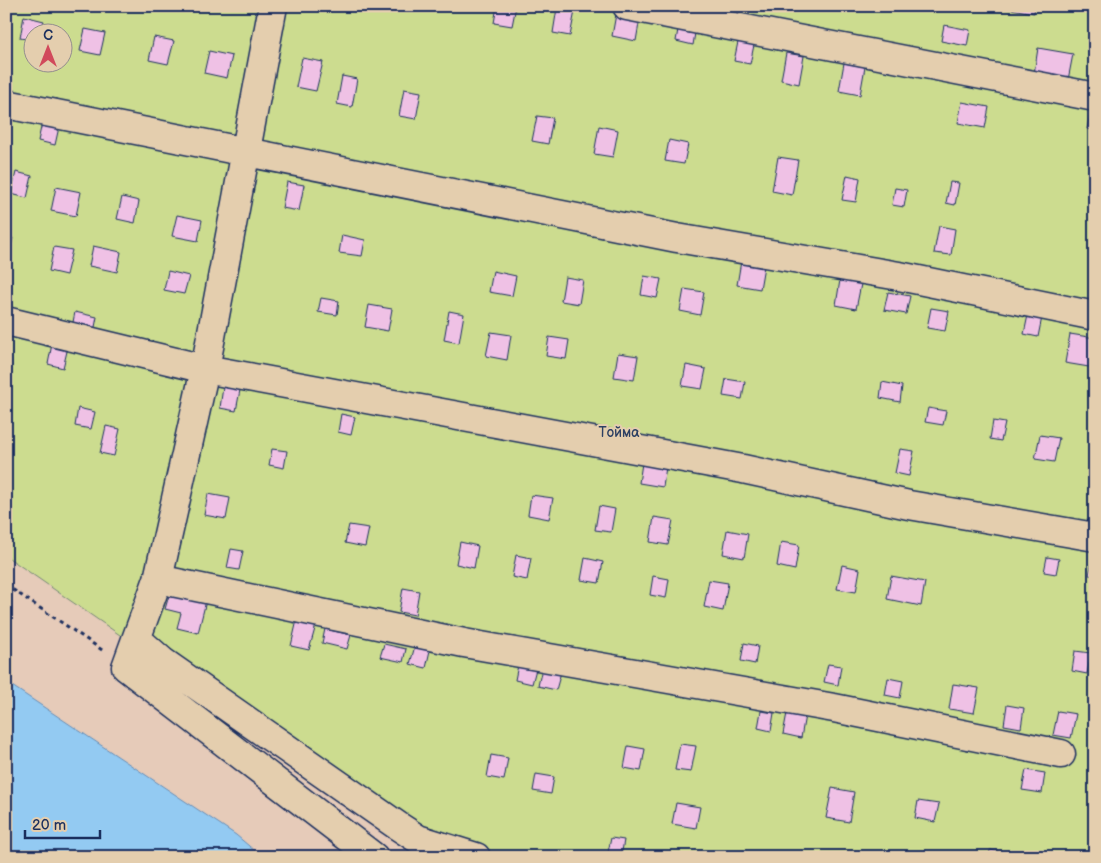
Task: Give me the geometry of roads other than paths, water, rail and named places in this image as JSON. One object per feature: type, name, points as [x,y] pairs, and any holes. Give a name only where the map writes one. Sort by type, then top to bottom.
[{"type":"lane","points":[[273,6],[244,152],[205,369],[158,579],[126,667],[374,857]]},
{"type":"lane","points":[[627,6],[1095,97]]},
{"type":"lane","points":[[6,104],[677,238],[899,276],[1095,316]]},
{"type":"lane","points":[[6,321],[205,369],[684,458],[909,505],[1095,537]]},
{"type":"lane","points":[[158,579],[464,643],[786,700],[1062,754]]},
{"type":"lane","points":[[136,639],[178,672],[418,839],[476,857]]},
{"type":"water","points":[[6,682],[236,835],[262,857],[6,857]]},
{"type":"park label","name":"Тойма","points":[[619,432]]}]
